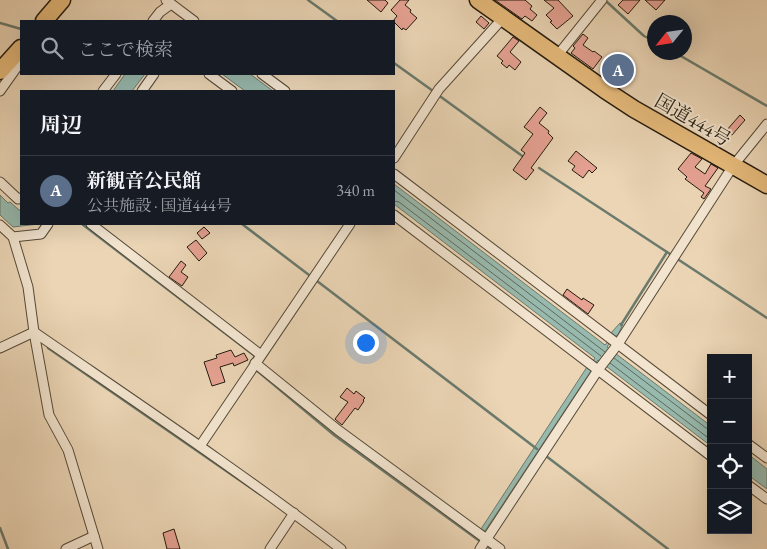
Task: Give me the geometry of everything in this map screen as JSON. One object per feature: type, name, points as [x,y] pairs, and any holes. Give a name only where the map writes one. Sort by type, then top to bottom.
[{"type":"highway","points":[[45,20],[62,0]]},
{"type":"highway","name":"国道444号","points":[[478,0],[634,109],[767,185]]},
{"type":"highway","points":[[0,71],[20,49]]},
{"type":"street","points":[[556,56],[602,0]]},
{"type":"street","points":[[155,20],[168,2],[193,20]]},
{"type":"street","points":[[395,156],[439,89],[503,18]]},
{"type":"street","points":[[0,91],[16,67],[20,57]]},
{"type":"street","points":[[104,90],[115,75]]},
{"type":"street","points":[[143,90],[153,75]]},
{"type":"street","points":[[210,75],[231,90]]},
{"type":"street","points":[[263,75],[284,90]]},
{"type":"street","points":[[480,549],[482,536],[596,367],[733,166],[767,124]]},
{"type":"street","points":[[395,175],[707,412]]},
{"type":"street","points":[[0,182],[8,194],[20,198]]},
{"type":"street","points":[[395,215],[707,453]]},
{"type":"street","points":[[0,225],[13,237],[28,288],[49,415],[68,450],[98,549]]},
{"type":"street","points":[[13,237],[41,234],[47,225]]},
{"type":"street","points":[[92,225],[261,355]]},
{"type":"street","points":[[200,446],[349,225]]},
{"type":"street","points":[[0,348],[34,332]]},
{"type":"street","points":[[34,332],[200,446],[341,549]]},
{"type":"street","points":[[255,363],[338,430],[500,549]]},
{"type":"street","points":[[752,447],[767,458]]},
{"type":"street","points":[[752,488],[767,499]]},
{"type":"street","points":[[270,549],[294,513]]},
{"type":"street","points":[[66,549],[94,536]]},
{"type":"water","points":[[124,75],[144,75],[133,90],[114,90]]},
{"type":"water","points":[[223,75],[251,75],[272,90],[244,90]]},
{"type":"water","points":[[395,185],[605,345],[612,337],[611,333],[620,323],[623,324],[618,335],[614,337],[607,347],[707,423],[707,443],[598,360],[485,531],[481,529],[595,358],[395,205]]},
{"type":"water","points":[[0,195],[8,203],[10,202],[20,210],[20,225],[30,225],[13,227],[0,215]]},
{"type":"water","points":[[752,457],[767,469],[767,489],[752,478]]},
{"type":"building","points":[[367,0],[385,0],[388,3],[381,12]]},
{"type":"building","points":[[400,0],[409,0],[405,5],[417,18],[406,30],[403,28],[402,30],[395,23],[394,20],[397,16],[391,10]]},
{"type":"building","points":[[495,0],[525,0],[532,6],[530,9],[537,15],[532,21],[525,16],[522,19]]},
{"type":"building","points":[[544,0],[558,0],[573,16],[557,29],[546,15],[554,8]]},
{"type":"building","points":[[623,0],[640,0],[628,14],[618,5]]},
{"type":"building","points":[[645,0],[665,0],[656,10]]},
{"type":"building","points":[[481,16],[489,23],[484,29],[476,22]]},
{"type":"building","points":[[583,34],[588,38],[583,45],[602,57],[593,69],[571,53],[575,48],[573,46]]},
{"type":"building","points":[[513,37],[519,41],[510,52],[521,62],[515,70],[509,65],[507,68],[497,56]]},
{"type":"building","points":[[618,62],[627,69],[617,84],[607,77]]},
{"type":"building","points":[[540,107],[547,113],[539,123],[549,131],[548,133],[553,138],[531,168],[534,170],[526,180],[513,170],[525,153],[521,150],[533,134],[524,127]]},
{"type":"building","points":[[740,115],[745,120],[732,135],[726,131]]},
{"type":"building","points":[[576,151],[597,168],[592,173],[589,170],[583,178],[572,170],[575,166],[568,161]]},
{"type":"building","points":[[691,153],[702,159],[695,167],[705,174],[711,164],[718,168],[705,186],[711,189],[704,199],[701,197],[704,193],[685,179],[687,177],[678,169]]},
{"type":"building","points":[[204,227],[210,233],[202,239],[197,233]]},
{"type":"building","points":[[196,240],[207,253],[199,261],[187,247]]},
{"type":"building","points":[[181,261],[186,265],[181,272],[188,277],[182,286],[169,277]]},
{"type":"building","points":[[567,289],[582,300],[583,298],[594,305],[588,314],[563,295]]},
{"type":"building","points":[[231,350],[235,357],[244,353],[248,360],[234,366],[233,363],[220,367],[225,382],[212,386],[204,362],[217,358],[216,355]]},
{"type":"building","points":[[347,388],[354,394],[356,391],[365,398],[358,410],[355,408],[342,425],[335,419],[348,402],[340,397]]},
{"type":"building","points":[[174,529],[180,549],[167,549],[163,533]]},
{"type":"waterway","points":[[308,0],[336,20]]},
{"type":"waterway","points":[[607,2],[647,38]]},
{"type":"waterway","points":[[0,23],[20,29]]},
{"type":"waterway","points":[[688,60],[767,106]]},
{"type":"waterway","points":[[395,64],[433,91]]},
{"type":"waterway","points":[[441,97],[525,158]]},
{"type":"waterway","points":[[539,168],[670,254]]},
{"type":"waterway","points":[[83,225],[255,356],[250,364]]},
{"type":"waterway","points":[[243,225],[309,275]]},
{"type":"waterway","points":[[621,325],[667,252]]},
{"type":"waterway","points":[[679,260],[767,318]]},
{"type":"waterway","points":[[317,281],[537,449]]},
{"type":"waterway","points":[[48,348],[261,495]]},
{"type":"waterway","points":[[255,369],[334,435],[481,542]]},
{"type":"waterway","points":[[546,456],[668,549]]},
{"type":"waterway","points":[[0,528],[8,549]]},
{"type":"waterway","points":[[487,546],[491,549]]},
{"type":"place","name":"新観音公民館","points":[[618,70]]}]
